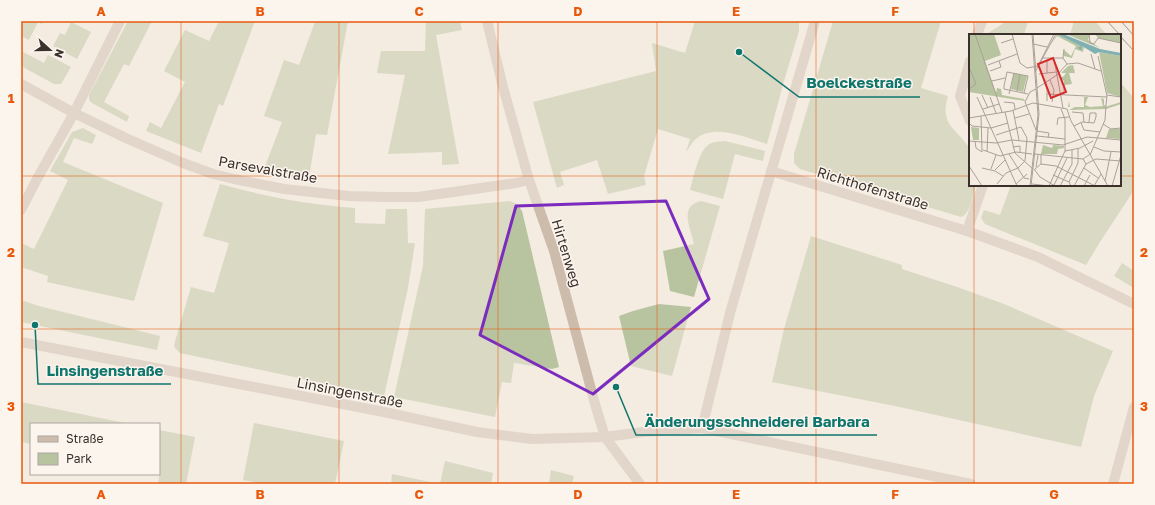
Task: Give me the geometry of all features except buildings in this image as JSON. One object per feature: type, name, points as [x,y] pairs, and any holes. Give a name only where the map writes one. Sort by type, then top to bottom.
[{"type":"street","points":[[21,210],[74,113],[120,21]]},
{"type":"street","name":"Hirtenweg","points":[[487,21],[503,87],[529,180],[554,251],[605,437],[640,484]]},
{"type":"street","points":[[702,428],[730,313],[815,21]]},
{"type":"street","points":[[978,34],[982,21]]},
{"type":"street","points":[[969,64],[960,96],[969,118]]},
{"type":"street","name":"Parsevalstraße","points":[[21,84],[74,113],[183,163],[213,174],[284,189],[349,196],[418,197],[529,180]]},
{"type":"street","name":"Richthofenstraße","points":[[771,171],[967,231],[1038,257],[1134,304]]},
{"type":"street","points":[[967,231],[983,186]]},
{"type":"street","name":"Linsingenstraße","points":[[21,342],[376,410],[477,432],[532,439],[605,437],[643,432],[702,428],[971,484]]},
{"type":"street","points":[[1113,484],[1134,407]]},
{"type":"highlighted area","points":[[666,201],[709,299],[593,394],[480,335],[516,206]]},
{"type":"green space","points":[[21,21],[44,21],[42,24],[38,22],[29,40],[21,36]]},
{"type":"green space","points":[[128,21],[152,21],[129,66],[124,64],[104,102],[129,116],[127,122],[92,103],[89,100],[89,95]]},
{"type":"green space","points":[[219,21],[255,21],[223,106],[219,104],[201,153],[146,131],[150,122],[161,128],[185,82],[164,71],[185,30],[209,41]]},
{"type":"green space","points":[[313,21],[348,21],[327,135],[316,134],[309,178],[264,169],[282,122],[264,116],[284,60],[299,65],[315,22]]},
{"type":"green space","points":[[426,21],[460,21],[462,30],[436,35],[459,164],[442,165],[442,152],[388,154],[405,75],[377,73],[381,51],[425,51]]},
{"type":"green space","points":[[695,21],[799,21],[799,31],[767,144],[731,133],[712,132],[704,134],[696,139],[686,152],[690,139],[658,129],[644,176],[646,185],[608,194],[597,160],[560,172],[564,185],[557,188],[533,102],[656,71],[652,43],[685,53]]},
{"type":"green space","points":[[833,21],[941,21],[921,88],[948,96],[946,114],[948,120],[951,126],[969,148],[969,186],[976,186],[969,208],[964,215],[961,217],[800,169],[794,163],[794,154]]},
{"type":"green space","points":[[1007,21],[1028,21],[1024,34],[987,34]]},
{"type":"green space","points":[[1074,21],[1095,21],[1106,34],[1070,34]]},
{"type":"green space","points":[[71,22],[91,32],[77,59],[53,46],[60,33],[65,35]]},
{"type":"green space","points":[[23,52],[44,63],[48,55],[71,67],[61,84],[54,84],[21,66],[21,56]]},
{"type":"green space","points":[[1121,83],[1134,98],[1134,190],[1086,265],[985,224],[981,218],[984,210],[1000,215],[1011,186],[1121,186]]},
{"type":"green space","points":[[83,128],[96,135],[92,144],[74,138],[63,162],[163,203],[134,301],[47,282],[48,276],[21,267],[21,243],[34,249],[68,180],[50,171],[72,132]]},
{"type":"green space","points":[[725,141],[765,151],[763,161],[735,154],[723,199],[690,190],[701,154],[704,149],[711,143]]},
{"type":"green space","points":[[220,184],[254,193],[287,199],[355,208],[355,223],[385,224],[386,209],[407,209],[408,243],[415,243],[408,288],[384,396],[180,353],[175,348],[174,345],[191,287],[214,293],[229,243],[203,236]]},
{"type":"green space","points":[[510,201],[517,204],[522,211],[559,367],[552,369],[514,363],[511,383],[502,382],[495,417],[394,397],[423,266],[425,209]]},
{"type":"green space","points":[[701,201],[720,206],[694,297],[670,291],[663,251],[694,244],[689,225],[688,213],[694,204]]},
{"type":"green space","points":[[811,236],[902,265],[902,269],[1004,304],[1113,351],[1094,396],[1081,447],[895,406],[772,382],[784,329]]},
{"type":"green space","points":[[1122,263],[1134,271],[1134,288],[1114,276]]},
{"type":"green space","points":[[21,300],[39,306],[160,336],[157,350],[21,322]]},
{"type":"green space","points":[[659,304],[691,307],[672,376],[631,366],[619,316]]},
{"type":"green space","points":[[21,402],[125,423],[30,423],[30,444],[21,442]]},
{"type":"green space","points":[[254,423],[344,441],[335,484],[263,484],[243,480]]},
{"type":"green space","points":[[160,430],[195,437],[186,484],[158,484],[160,475]]},
{"type":"green space","points":[[445,461],[493,473],[491,484],[440,484]]},
{"type":"green space","points":[[551,470],[574,476],[572,484],[549,484]]},
{"type":"green space","points":[[392,474],[440,484],[391,484]]},
{"type":"tram line","points":[[1107,21],[1119,34]]},
{"type":"tram line","points":[[1121,21],[1134,36]]},
{"type":"tram line","points":[[1121,37],[1134,51]]},
{"type":"place","name":"Boelckestraße","points":[[739,52]]},
{"type":"place","name":"Linsingenstraße","points":[[35,325]]},
{"type":"place","name":"Änderungsschneiderei Barbara","points":[[616,387]]}]
